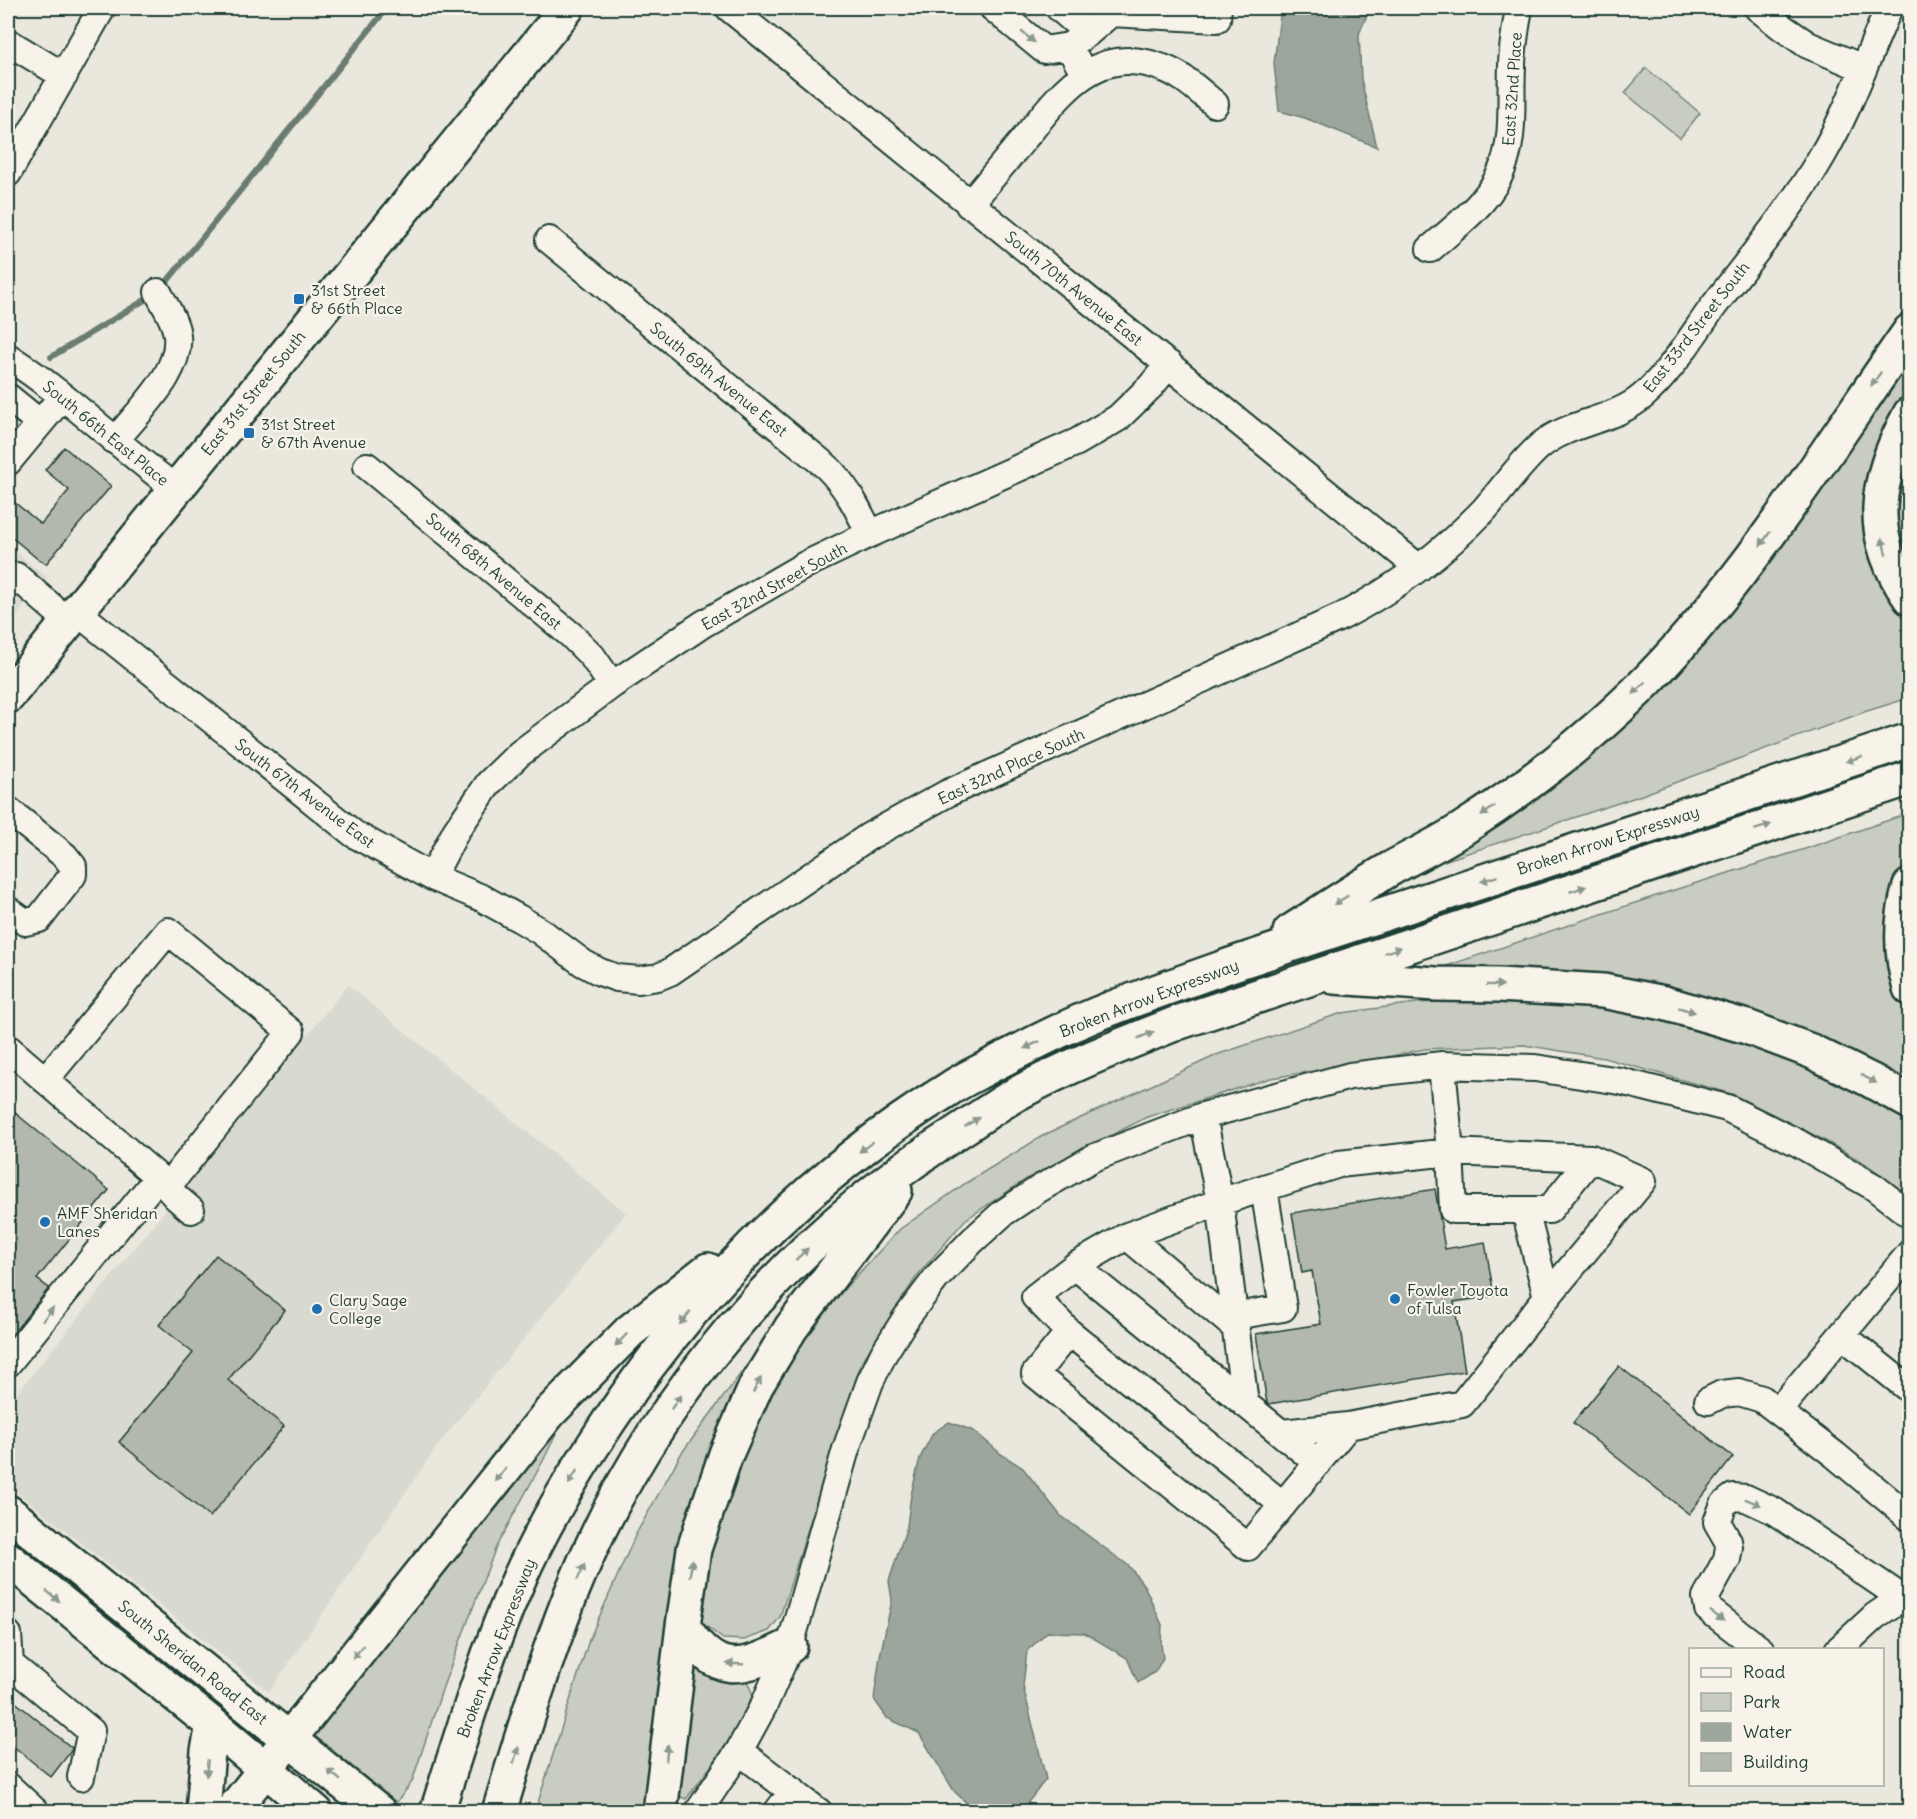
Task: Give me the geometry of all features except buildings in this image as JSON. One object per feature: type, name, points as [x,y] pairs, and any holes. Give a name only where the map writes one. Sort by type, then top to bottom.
[{"type":"main road","name":"East 31st Street South","points":[[8,696],[567,8]]},
{"type":"main road","points":[[1242,961],[1390,869],[1465,828],[1581,741],[1634,694],[1683,643],[1730,586],[1910,331]]},
{"type":"main road","points":[[1910,414],[1893,448],[1883,478],[1879,504],[1880,530],[1886,555],[1896,577],[1910,598]]},
{"type":"main road","name":"Broken Arrow Expressway","points":[[437,1812],[475,1696],[519,1579],[573,1476],[647,1367],[699,1302],[747,1250],[831,1173],[892,1127],[950,1088],[1024,1048],[1095,1015],[1242,961],[1910,740]]},
{"type":"main road","name":"Broken Arrow Expressway","points":[[499,1811],[544,1667],[572,1593],[599,1533],[657,1429],[697,1371],[753,1303],[843,1216],[923,1153],[1020,1092],[1059,1072],[1177,1023],[1910,778]]},
{"type":"main road","points":[[1910,886],[1904,906],[1902,931],[1903,960],[1910,988]]},
{"type":"main road","points":[[1317,976],[1603,991],[1664,1003],[1747,1027],[1811,1051],[1910,1102]]},
{"type":"main road","points":[[660,1812],[694,1549],[726,1454],[756,1386],[791,1328],[923,1153]]},
{"type":"main road","points":[[231,1812],[549,1413],[630,1331],[831,1173]]},
{"type":"main road","name":"South Sheridan Road East","points":[[8,1512],[379,1812]]},
{"type":"main road","points":[[8,1559],[213,1725],[316,1812]]},
{"type":"main road","points":[[683,1626],[704,1653],[732,1666],[763,1659],[790,1646]]},
{"type":"main road","points":[[203,1812],[208,1751],[213,1725]]},
{"type":"street","points":[[8,173],[102,8]]},
{"type":"street","name":"South 70th Avenue East","points":[[729,8],[1419,568]]},
{"type":"street","points":[[993,8],[1044,50],[1078,39],[1113,9],[1217,19],[1218,8]]},
{"type":"street","points":[[1059,8],[1078,39],[1084,74]]},
{"type":"street","name":"East 32nd Place","points":[[1430,249],[1479,204],[1498,177],[1504,164],[1511,129],[1512,65],[1519,8]]},
{"type":"street","points":[[1758,8],[1808,45],[1863,68]]},
{"type":"street","name":"East 33rd Street South","points":[[1419,568],[1447,546],[1477,516],[1542,445],[1567,430],[1622,409],[1648,391],[1811,174],[1833,135],[1889,8]]},
{"type":"street","points":[[8,42],[64,76]]},
{"type":"street","points":[[969,205],[1059,95],[1084,74],[1098,66],[1114,62],[1146,63],[1186,80],[1215,104]]},
{"type":"street","name":"South 69th Avenue East","points":[[549,240],[827,467],[854,500],[870,534]]},
{"type":"street","points":[[115,441],[163,383],[174,361],[178,347],[177,332],[158,292]]},
{"type":"street","name":"South 66th East Place","points":[[8,357],[62,397],[175,488]]},
{"type":"street","name":"East 32nd Street South","points":[[432,877],[456,831],[489,783],[519,754],[612,685],[703,624],[805,565],[1077,442],[1118,418],[1169,364]]},
{"type":"street","points":[[8,462],[62,397]]},
{"type":"street","points":[[8,398],[40,423]]},
{"type":"street","name":"South 68th Avenue East","points":[[367,466],[571,635],[592,656],[612,685]]},
{"type":"street","name":"East 32nd Place South","points":[[617,978],[639,980],[658,977],[670,972],[840,855],[900,818],[948,793],[1343,616],[1386,592],[1419,568]]},
{"type":"street","name":"South 67th Avenue East","points":[[10,574],[72,616],[346,828],[432,877],[482,898],[540,931],[583,963],[617,978]]},
{"type":"street","points":[[8,810],[65,856],[73,866],[73,875],[39,919],[25,922],[8,910]]},
{"type":"street","points":[[9,1360],[291,1032],[168,931],[45,1080]]},
{"type":"street","points":[[8,1048],[163,1182],[191,1210]]},
{"type":"street","points":[[1442,1065],[1454,1210],[1549,1210],[1591,1158]]},
{"type":"street","points":[[698,1812],[739,1751],[764,1705],[790,1646],[846,1449],[870,1382],[884,1353],[906,1318],[937,1277],[973,1240],[1003,1213],[1093,1158],[1203,1116],[1350,1076],[1442,1065],[1545,1070],[1620,1081],[1727,1108],[1798,1143],[1874,1187],[1910,1215]]},
{"type":"street","points":[[1203,1116],[1220,1202],[1245,1404]]},
{"type":"street","points":[[1282,1433],[1348,1426],[1462,1404],[1547,1297],[1644,1181],[1591,1158],[1450,1152],[1339,1164],[1220,1202],[1127,1236],[1075,1266],[1035,1297],[1069,1332],[1283,1505]]},
{"type":"street","points":[[1235,1322],[1283,1308],[1264,1188]]},
{"type":"street","points":[[1525,1210],[1547,1297]]},
{"type":"street","points":[[1127,1236],[1235,1322]]},
{"type":"street","points":[[1778,1411],[1910,1254]]},
{"type":"street","points":[[1075,1266],[1318,1463]]},
{"type":"street","points":[[1069,1332],[1035,1374],[1248,1547],[1348,1426]]},
{"type":"street","points":[[1842,1335],[1910,1390]]},
{"type":"street","points":[[1708,1401],[1722,1394],[1739,1392],[1762,1399],[1835,1455],[1910,1518]]},
{"type":"street","points":[[1758,1648],[1708,1609],[1706,1597],[1727,1559],[1729,1547],[1717,1522],[1724,1504],[1733,1497],[1746,1498],[1773,1511],[1906,1595],[1875,1616],[1844,1644]]},
{"type":"street","points":[[8,1634],[10,1664],[91,1731],[81,1777]]},
{"type":"street","points":[[739,1751],[819,1812]]},
{"type":"street","points":[[8,1786],[36,1812]]},
{"type":"street","points":[[777,1812],[793,1791]]},
{"type":"shaded area","points":[[8,545],[47,578],[8,626]]},
{"type":"shaded area","name":"Clary Sage College","points":[[348,985],[626,1213],[438,1445],[269,1692],[8,1485],[8,1404]]},
{"type":"green space","points":[[1646,68],[1700,113],[1680,138],[1625,93]]},
{"type":"green space","points":[[1909,347],[1909,398],[1881,455],[1906,613],[1909,616],[1909,698],[1864,712],[1642,795],[1420,869],[1561,773]]},
{"type":"green space","points":[[1909,448],[1909,573],[1900,558],[1894,516],[1896,488]]},
{"type":"green space","points":[[1909,813],[1909,860],[1900,884],[1902,997],[1909,1016],[1909,1088],[1856,1057],[1440,968],[1805,849]]},
{"type":"green space","points":[[1512,999],[1598,1006],[1688,1022],[1799,1057],[1909,1114],[1909,1196],[1866,1164],[1732,1094],[1604,1058],[1524,1045],[1425,1049],[1271,1078],[1147,1117],[1028,1178],[965,1220],[917,1276],[861,1363],[780,1617],[769,1631],[744,1640],[723,1639],[701,1622],[705,1575],[712,1539],[759,1418],[799,1344],[847,1286],[900,1229],[966,1183],[1044,1135],[1219,1054],[1342,1013],[1416,1003]]},
{"type":"green space","points":[[755,1354],[762,1360],[740,1399],[650,1811],[535,1812],[589,1640],[636,1534],[681,1454]]},
{"type":"green space","points":[[562,1422],[496,1547],[444,1684],[412,1782],[397,1802],[315,1736],[313,1722]]},
{"type":"green space","points":[[695,1668],[747,1681],[753,1695],[723,1749],[686,1799],[674,1794]]},
{"type":"water","points":[[1281,8],[1370,8],[1359,34],[1361,79],[1377,147],[1305,118],[1279,111],[1274,63]]},
{"type":"water","points":[[949,1422],[974,1431],[1001,1454],[1023,1468],[1060,1515],[1129,1566],[1145,1587],[1162,1625],[1163,1658],[1155,1672],[1138,1683],[1127,1658],[1085,1633],[1047,1632],[1027,1651],[1023,1686],[1046,1779],[1026,1805],[1017,1811],[975,1811],[954,1791],[919,1733],[887,1718],[874,1699],[892,1600],[889,1581],[907,1526],[911,1495],[920,1458],[933,1433]]},
{"type":"waterway","points":[[161,289],[387,8]]},
{"type":"waterway","points":[[51,357],[153,295]]},
{"type":"place","name":"31st Street & 66th Place","points":[[299,299]]},
{"type":"place","name":"31st Street & 67th Avenue","points":[[249,433]]},
{"type":"place","name":"AMF Sheridan Lanes","points":[[45,1222]]},
{"type":"place","name":"Fowler Toyota of Tulsa","points":[[1395,1299]]},
{"type":"place","name":"Clary Sage College","points":[[317,1309]]}]
